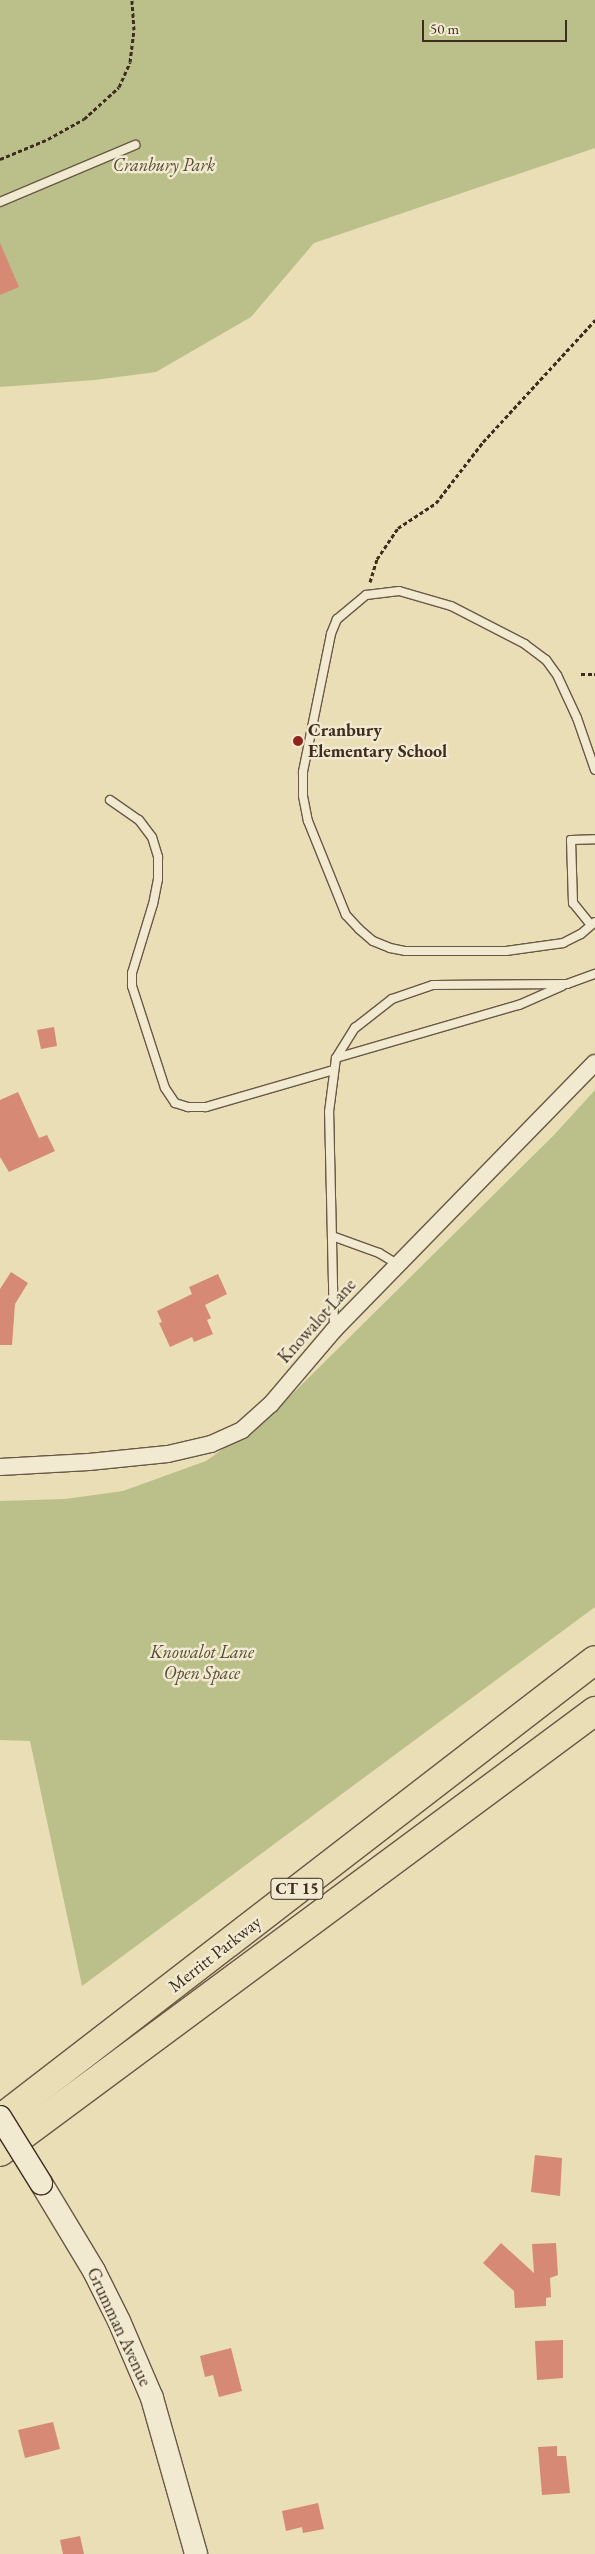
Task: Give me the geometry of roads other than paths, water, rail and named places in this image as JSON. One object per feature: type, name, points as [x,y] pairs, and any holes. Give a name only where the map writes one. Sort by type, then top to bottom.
[{"type":"highway","name":"Merritt Parkway","points":[[0,2118],[595,1660]]},
{"type":"highway","name":"Merritt Parkway","points":[[0,2152],[595,1711]]},
{"type":"street","name":"Knowalot Lane","points":[[0,1466],[89,1462],[168,1454],[229,1437],[251,1423],[271,1404],[334,1330],[397,1264],[595,1063]]},
{"type":"street","name":"Grumman Avenue","points":[[0,2118],[94,2271],[119,2321],[152,2398],[168,2446],[196,2554]]},
{"type":"lane","points":[[0,202],[135,145]]},
{"type":"lane","points":[[595,770],[577,718],[557,675],[546,660],[525,644],[451,606],[399,590],[366,595],[337,619],[331,634],[305,763],[304,796],[308,821],[346,915],[358,929],[373,941],[390,948],[406,951],[506,951],[563,943],[593,924],[573,903],[571,840],[595,839]]},
{"type":"lane","points":[[110,800],[139,820],[152,837],[158,857],[158,879],[153,904],[132,973],[132,986],[165,1088],[175,1103],[188,1107],[206,1107],[333,1070]]},
{"type":"lane","points":[[336,1058],[519,1005],[595,974]]},
{"type":"lane","points":[[334,1330],[329,1112],[336,1058],[355,1028],[392,999],[434,984],[567,984]]},
{"type":"lane","points":[[332,1236],[379,1253],[397,1264]]},
{"type":"place","name":"Cranbury Elementary School","points":[[298,741]]},
{"type":"park label","name":"Cranbury Park","points":[[164,165]]},
{"type":"park label","name":"Knowalot Lane Open Space","points":[[202,1664]]}]
